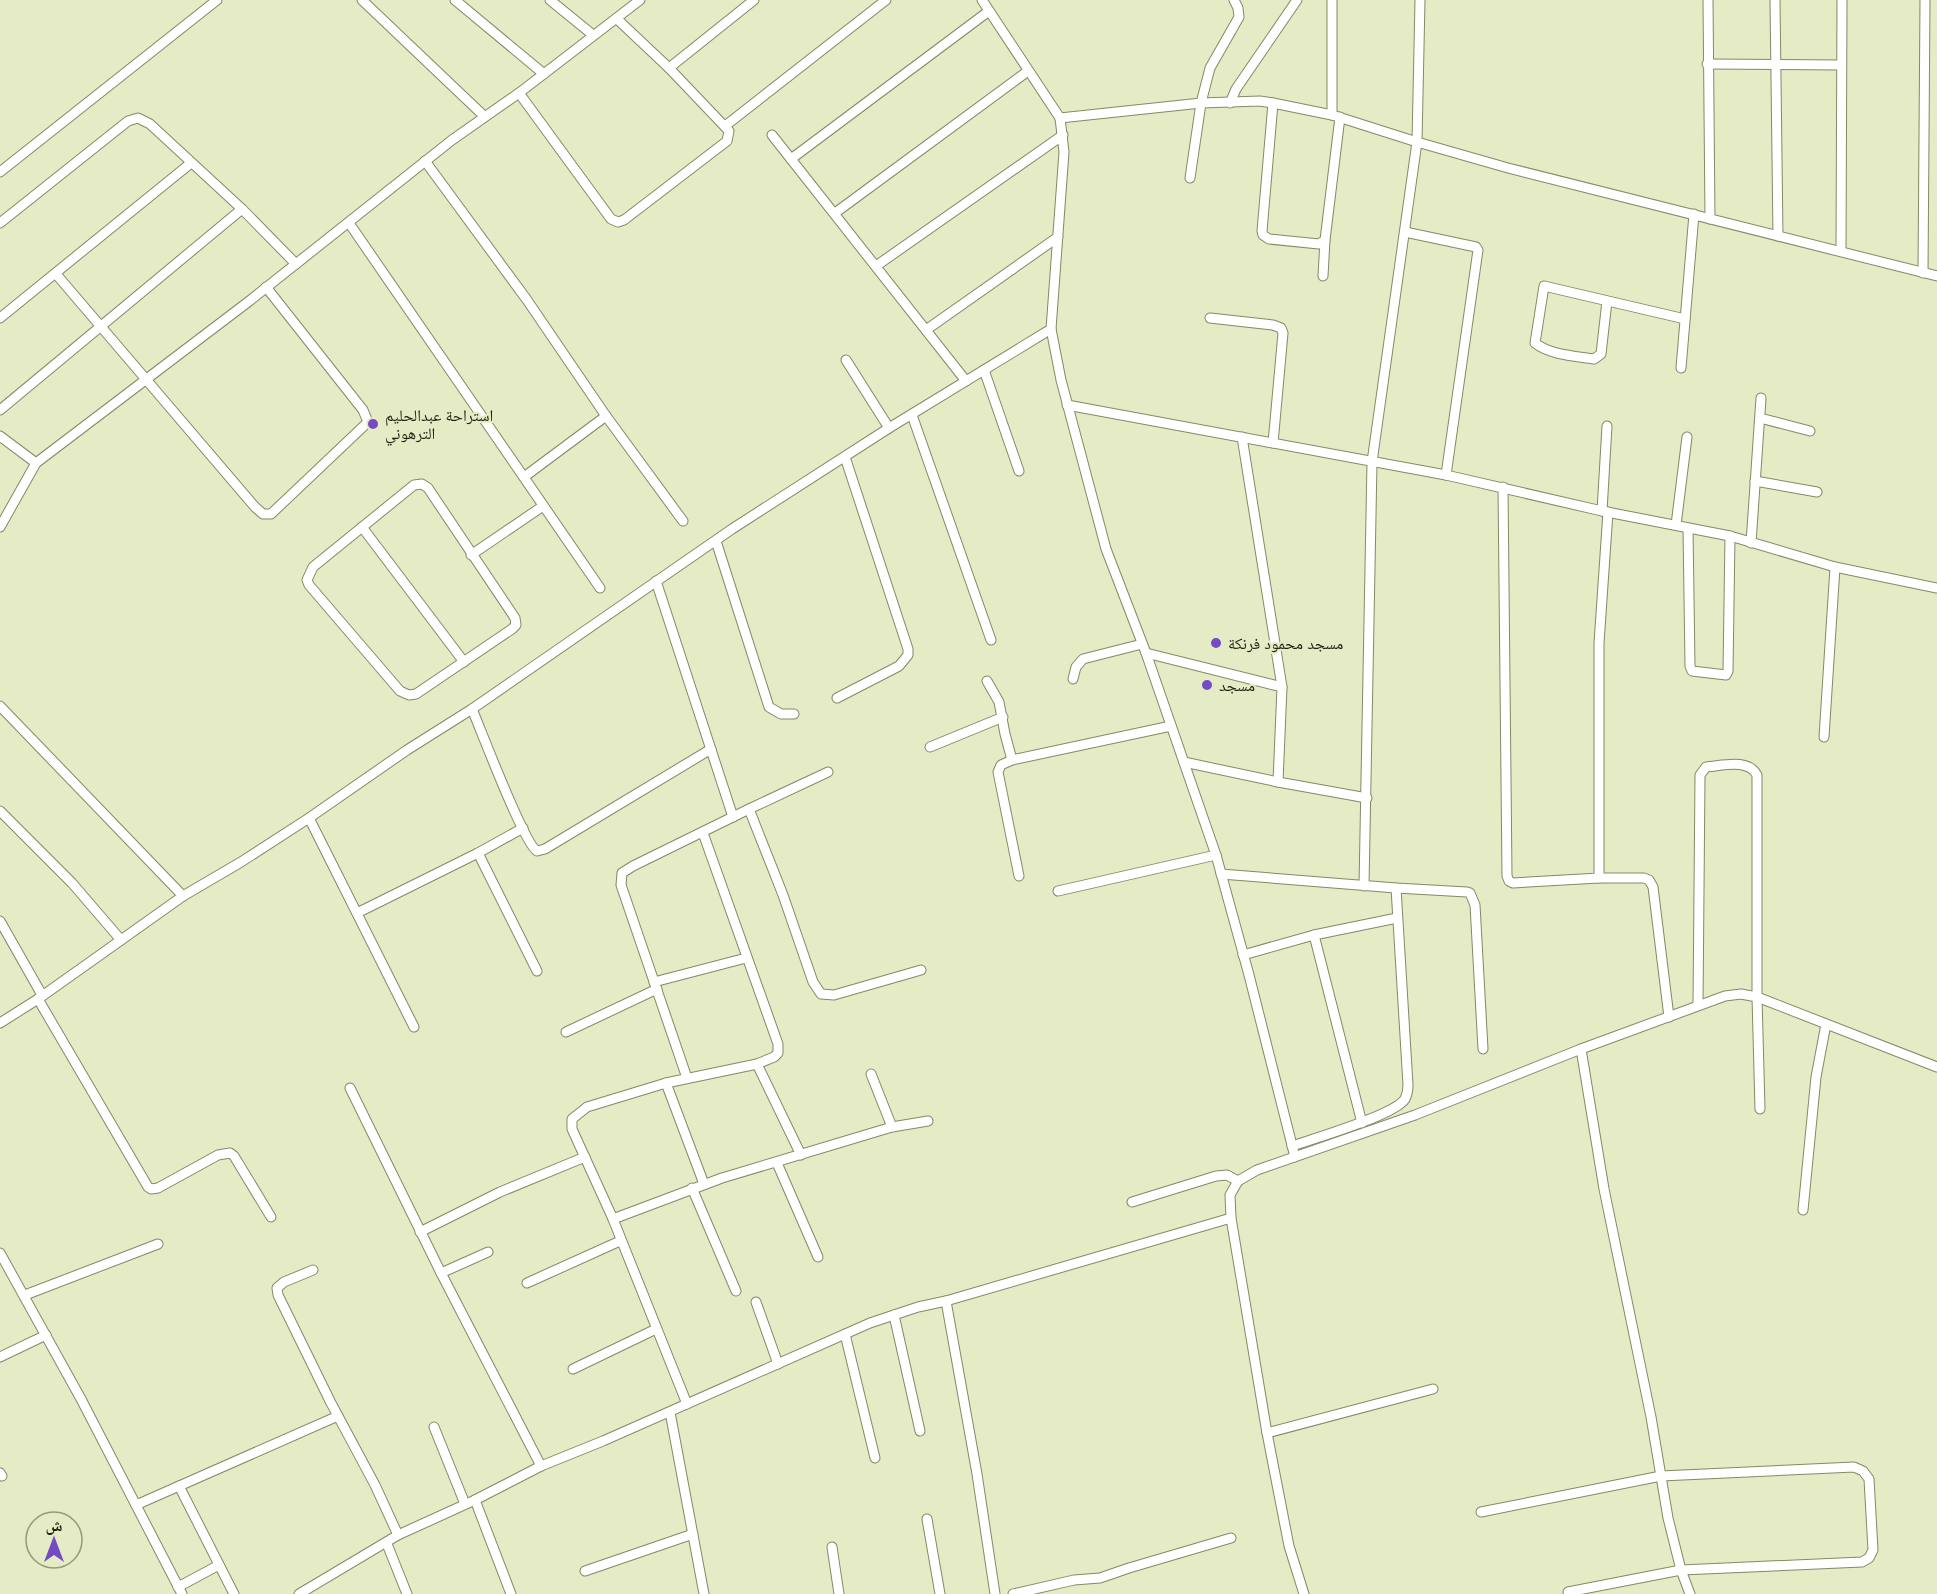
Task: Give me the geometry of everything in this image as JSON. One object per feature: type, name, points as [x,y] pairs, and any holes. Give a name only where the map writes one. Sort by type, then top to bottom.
[{"type":"street","points":[[0,172],[217,0]]},
{"type":"street","points":[[362,0],[484,116]]},
{"type":"street","points":[[456,0],[544,74]]},
{"type":"street","points":[[550,0],[593,35]]},
{"type":"street","points":[[0,527],[36,463],[349,223],[484,116],[519,93],[640,0]]},
{"type":"street","points":[[669,68],[754,0]]},
{"type":"street","points":[[725,126],[886,0]]},
{"type":"street","points":[[982,0],[1060,118],[1064,152],[1051,330],[1067,405],[1106,549],[1146,653],[1216,855],[1295,1157]]},
{"type":"street","points":[[1190,178],[1201,104],[1210,68],[1239,17],[1234,0]]},
{"type":"street","points":[[1230,102],[1236,89],[1297,0]]},
{"type":"street","points":[[1323,276],[1336,116],[1332,0]]},
{"type":"street","points":[[1364,886],[1372,462],[1417,142],[1420,0]]},
{"type":"street","points":[[1708,0],[1710,219]]},
{"type":"street","points":[[1775,0],[1774,65],[1778,236]]},
{"type":"street","points":[[1840,251],[1842,0]]},
{"type":"street","points":[[1923,273],[1925,0]]},
{"type":"street","points":[[791,159],[989,10]]},
{"type":"street","points":[[519,93],[611,219],[618,222],[624,220],[727,141],[729,131],[725,126],[617,18]]},
{"type":"street","points":[[1707,64],[1841,65]]},
{"type":"street","points":[[835,213],[1028,71]]},
{"type":"street","points":[[1060,118],[1201,104],[1273,103],[1336,116],[1508,168],[1937,276]]},
{"type":"street","points":[[1273,103],[1263,235],[1269,239],[1319,244],[1325,240]]},
{"type":"street","points":[[0,223],[133,118],[144,119],[242,209],[296,264]]},
{"type":"street","points":[[772,135],[966,381]]},
{"type":"street","points":[[876,266],[1063,135]]},
{"type":"street","points":[[426,162],[683,521]]},
{"type":"street","points":[[0,318],[191,163]]},
{"type":"street","points":[[0,410],[242,209]]},
{"type":"street","points":[[1681,369],[1694,214]]},
{"type":"street","points":[[349,223],[600,588]]},
{"type":"street","points":[[1405,232],[1476,247],[1478,250],[1446,475]]},
{"type":"street","points":[[926,330],[1058,237]]},
{"type":"street","points":[[56,274],[255,507],[263,514],[271,514],[368,422],[363,410],[266,287]]},
{"type":"street","points":[[1607,301],[1601,354],[1598,358],[1559,352],[1540,347],[1535,343],[1544,286],[1685,319]]},
{"type":"street","points":[[1210,318],[1273,325],[1281,328],[1283,333],[1273,443]]},
{"type":"street","points":[[0,1023],[183,896],[309,818],[716,541],[889,428],[1051,330]]},
{"type":"street","points":[[846,360],[889,428]]},
{"type":"street","points":[[984,370],[1019,471]]},
{"type":"street","points":[[1751,543],[1761,398]]},
{"type":"street","points":[[1067,405],[1446,475],[1730,537],[1835,567],[1937,588]]},
{"type":"street","points":[[912,415],[991,640]]},
{"type":"street","points":[[524,477],[606,416]]},
{"type":"street","points":[[1760,418],[1810,430]]},
{"type":"street","points":[[1599,878],[1599,643],[1607,426]]},
{"type":"street","points":[[0,436],[36,463]]},
{"type":"street","points":[[1242,437],[1282,687],[1278,782]]},
{"type":"street","points":[[1676,525],[1687,437]]},
{"type":"street","points":[[837,698],[899,666],[908,655],[908,649],[845,457]]},
{"type":"street","points":[[1755,481],[1817,492]]},
{"type":"street","points":[[422,484],[428,488],[471,555],[515,618],[516,625],[416,694],[403,694],[307,580],[313,567],[414,485],[422,484]]},
{"type":"street","points":[[1503,487],[1507,876],[1513,883],[1599,878],[1649,880],[1653,887],[1669,1017]]},
{"type":"street","points":[[471,555],[543,506]]},
{"type":"street","points":[[362,527],[464,662]]},
{"type":"street","points":[[1688,528],[1690,666],[1692,671],[1726,675],[1728,671],[1730,537]]},
{"type":"street","points":[[716,541],[769,707],[781,714],[794,714]]},
{"type":"street","points":[[1824,737],[1835,567]]},
{"type":"street","points":[[656,581],[733,817]]},
{"type":"street","points":[[1073,679],[1076,667],[1083,659],[1142,644]]},
{"type":"street","points":[[1146,653],[1282,687]]},
{"type":"street","points":[[987,681],[999,702],[1012,760]]},
{"type":"street","points":[[0,706],[183,896]]},
{"type":"street","points":[[472,709],[532,848],[537,851],[545,849],[711,749]]},
{"type":"street","points":[[930,747],[1003,717]]},
{"type":"street","points":[[1019,876],[998,772],[1001,765],[1012,760],[1171,726]]},
{"type":"street","points":[[1184,762],[1367,798]]},
{"type":"street","points":[[1698,1005],[1700,775],[1706,766],[1744,765],[1753,768],[1757,775],[1757,998],[1760,1109]]},
{"type":"street","points":[[687,1078],[621,885],[622,873],[828,772]]},
{"type":"street","points":[[749,809],[783,895],[813,982],[821,994],[834,996],[921,970]]},
{"type":"street","points":[[0,811],[72,883],[121,940]]},
{"type":"street","points":[[309,818],[414,1027]]},
{"type":"street","points":[[357,913],[478,854],[523,828]]},
{"type":"street","points":[[687,1404],[613,1219],[572,1129],[572,1119],[587,1107],[666,1083],[757,1064],[778,1053],[778,1044],[703,833]]},
{"type":"street","points":[[478,854],[537,971]]},
{"type":"street","points":[[1058,891],[1216,855]]},
{"type":"street","points":[[1221,874],[1467,892],[1472,896],[1475,905],[1483,1049]]},
{"type":"street","points":[[1292,1146],[1362,1123],[1398,1105],[1406,1098],[1408,1085],[1396,888]]},
{"type":"street","points":[[1244,955],[1314,935],[1397,918]]},
{"type":"street","points":[[0,921],[40,997],[148,1187],[158,1188],[218,1155],[230,1153],[234,1155],[271,1217]]},
{"type":"street","points":[[1314,935],[1362,1123]]},
{"type":"street","points":[[566,1032],[656,985],[746,958]]},
{"type":"street","points":[[1304,1594],[1289,1546],[1267,1433],[1231,1218],[1230,1195],[1238,1181],[1257,1170],[1415,1115],[1581,1049],[1725,996],[1741,994],[1757,998],[1937,1067]]},
{"type":"street","points":[[1803,1210],[1816,1077],[1826,1024]]},
{"type":"street","points":[[1581,1049],[1604,1188],[1668,1518],[1690,1594]]},
{"type":"street","points":[[757,1064],[801,1155]]},
{"type":"street","points":[[871,1074],[892,1127]]},
{"type":"street","points":[[666,1083],[704,1184]]},
{"type":"street","points":[[350,1088],[441,1274],[541,1466]]},
{"type":"street","points":[[613,1219],[704,1184],[892,1127],[928,1121]]},
{"type":"street","points":[[420,1232],[500,1192],[585,1157]]},
{"type":"street","points":[[777,1163],[818,1257]]},
{"type":"street","points":[[1132,1202],[1216,1176],[1227,1175],[1238,1181]]},
{"type":"street","points":[[692,1188],[736,1291]]},
{"type":"street","points":[[299,1594],[314,1590],[398,1535],[475,1500],[541,1466],[670,1412],[870,1323],[918,1307],[946,1301],[1231,1218]]},
{"type":"street","points":[[527,1283],[620,1241]]},
{"type":"street","points":[[25,1295],[158,1244]]},
{"type":"street","points":[[441,1274],[488,1252]]},
{"type":"street","points":[[0,1253],[25,1295],[180,1590],[219,1565]]},
{"type":"street","points":[[313,1270],[284,1282],[277,1288],[278,1295],[398,1535]]},
{"type":"street","points":[[946,1301],[995,1594]]},
{"type":"street","points":[[756,1302],[778,1364]]},
{"type":"street","points":[[894,1315],[920,1431]]},
{"type":"street","points":[[573,1369],[656,1329]]},
{"type":"street","points":[[845,1334],[875,1458]]},
{"type":"street","points":[[0,1357],[46,1335]]},
{"type":"street","points":[[1267,1433],[1433,1389]]},
{"type":"street","points":[[670,1412],[693,1534],[701,1593]]},
{"type":"street","points":[[136,1506],[338,1416]]},
{"type":"street","points":[[434,1427],[465,1504]]},
{"type":"street","points":[[1481,1512],[1661,1476],[1854,1467],[1863,1471],[1869,1479],[1873,1551],[1869,1558],[1862,1562],[1681,1569],[1568,1592]]},
{"type":"street","points":[[179,1485],[234,1594]]},
{"type":"street","points":[[475,1500],[511,1594]]},
{"type":"street","points":[[927,1519],[940,1594]]},
{"type":"street","points":[[585,1571],[693,1534]]},
{"type":"street","points":[[1013,1594],[1074,1580],[1100,1578],[1231,1538]]},
{"type":"street","points":[[387,1544],[407,1594]]},
{"type":"street","points":[[832,1547],[839,1594]]},
{"type":"place","name":"استراحة عبدالحليم الترهوني","points":[[373,424]]},
{"type":"place","name":"مسجد محمود فرنكة","points":[[1216,643]]},
{"type":"place","name":"مسجد","points":[[1207,685]]}]
